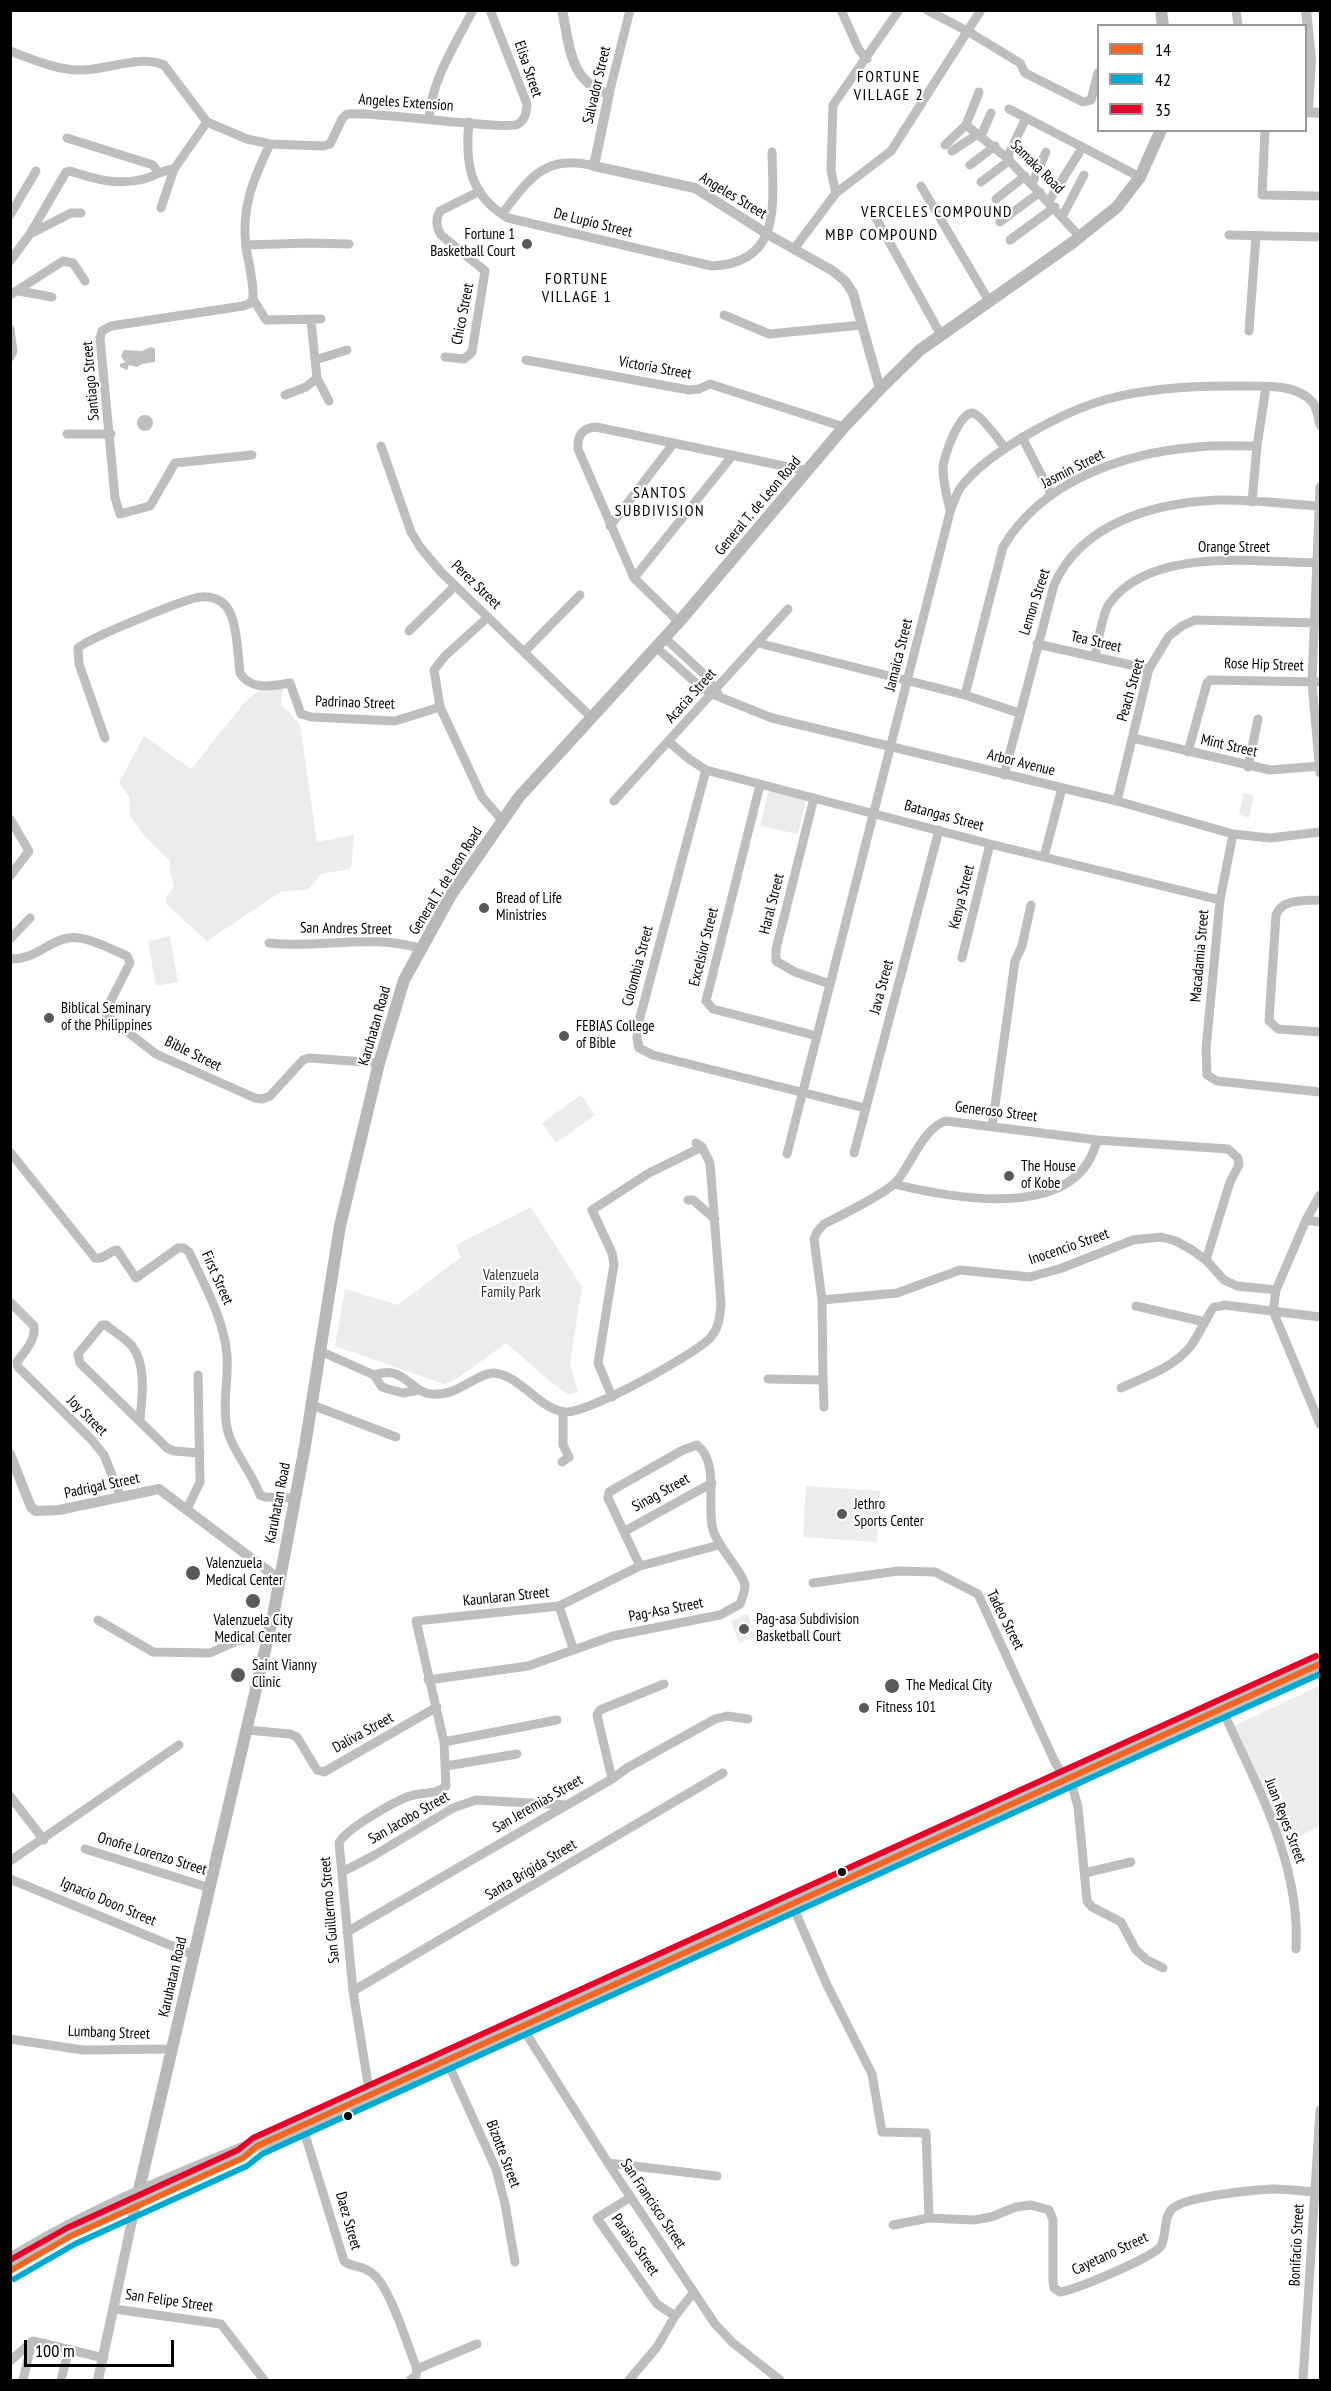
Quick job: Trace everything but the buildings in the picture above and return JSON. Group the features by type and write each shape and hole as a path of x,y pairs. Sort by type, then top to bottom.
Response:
{"highway":[{"path":"10,2260 63,2229 243,2158 257,2146 302,2125 522,2028 1320,1664"},
{"path":"10,2271 136,2201"}],"main road":[{"name":"General T. de Leon Road","path":"422,949 451,895 519,797 591,717 665,647 679,622 844,427 920,350 1080,237 1117,207 1140,177 1160,132"},
{"name":"Karuhatan Road","path":"136,2201 268,1639 312,1405 340,1226 379,1063 404,980 422,949"}],"street":[{"path":"429,118 433,93 444,66 473,10"},
{"name":"Elisa Street","path":"470,122 512,126 517,125 526,115 527,104 523,90 490,10"},
{"path":"562,10 579,74 585,83 609,94"},
{"name":"Salvador Street","path":"594,166 630,10"},
{"path":"841,10 860,50 867,59"},
{"path":"836,193 831,171 833,105 899,10"},
{"path":"927,10 1020,63 1025,73 1083,102 1091,100 1097,77"},
{"path":"794,249 836,193 891,151 981,10"},
{"path":"1306,10 1316,59 1307,112 1320,112"},
{"path":"10,51 58,67 77,70 104,69 135,62 164,65 207,122 174,169 161,208"},
{"path":"979,92 966,125 948,148 980,135 991,113"},
{"path":"1009,109 1140,177"},
{"name":"Angeles Extension","path":"207,122 247,139 270,144 326,146 330,144 342,119 347,114 470,122"},
{"path":"981,182 1008,159 1026,118"},
{"name":"De Lupio Street","path":"470,122 467,146 468,166 480,191 508,218 712,266 738,263 748,257 768,235"},
{"name":"Samaka Road","path":"966,125 995,146 1063,215 1080,237"},
{"path":"1264,132 1262,195 1320,196"},
{"path":"68,138 153,165 158,172"},
{"path":"270,144 248,197 245,226 253,299 266,320 316,320 317,378 329,401"},
{"path":"970,165 995,146"},
{"path":"768,235 772,201 772,152"},
{"path":"996,199 1029,180 1046,152"},
{"path":"1010,240 1052,204 1079,153"},
{"name":"Angeles Street","path":"502,214 527,182 546,166 580,162 695,188 768,235 833,271 845,281 853,292 880,389"},
{"path":"10,261 30,234 66,172 116,182 145,179 158,172 174,169"},
{"path":"10,215 36,171"},
{"path":"1063,215 1084,175"},
{"path":"921,186 989,301"},
{"name":"Chico Street","path":"445,357 464,359 472,352 485,271 441,235 437,229 436,217 440,211 480,191"},
{"path":"1000,222 1040,192"},
{"path":"872,211 941,334"},
{"path":"30,234 71,213 81,213"},
{"path":"1229,235 1320,237"},
{"path":"1249,331 1256,236"},
{"path":"246,245 350,244"},
{"path":"15,293 35,277 63,261 73,263 85,282"},
{"path":"15,293 52,297"},
{"name":"Santiago Street","path":"252,454 175,463 150,506 120,514 115,498 111,434 100,338 106,327 243,306 249,304 253,299"},
{"path":"724,315 769,334 862,325"},
{"path":"10,329 11,357"},
{"path":"315,360 347,350"},
{"name":"Victoria Street","path":"526,360 688,390 699,389 710,384 844,427"},
{"path":"285,395 306,387 317,378"},
{"name":"Jamaica Street","path":"787,1154 950,512 959,489 973,474 1022,437 1108,399 1185,386 1266,387 1297,391 1314,404 1320,425"},
{"path":"1252,502 1257,446 1266,387"},
{"path":"950,512 943,470 944,459 960,422 966,415 973,413 979,416 1005,448"},
{"path":"679,622 634,578 578,449 577,440 581,432 596,427 808,471"},
{"path":"67,434 111,434"},
{"path":"1022,437 1051,494"},
{"path":"610,526 673,444"},
{"name":"Perez Street","path":"381,446 411,532 430,560 591,717"},
{"name":"Jasmin Street","path":"965,695 1003,547 1015,527 1051,494 1101,468 1150,453 1198,447 1257,446"},
{"path":"634,578 732,456"},
{"path":"1320,487 1316,682 1320,773"},
{"name":"Lemon Street","path":"1004,775 1036,644 1054,585 1062,567 1077,549 1096,534 1142,512 1159,508 1219,500 1319,506"},
{"name":"Orange Street","path":"1095,657 1108,605 1135,580 1179,564 1202,561 1318,563"},
{"path":"409,631 455,586"},
{"path":"524,652 580,595"},
{"name":"Padrinao Street","path":"105,738 78,664 78,648 104,634 184,600 201,597 222,602 232,615 240,673 244,680 257,686 290,683 301,714 310,717 395,721 440,707"},
{"name":"Acacia Street","path":"614,801 716,694 788,609"},
{"path":"488,617 445,656 434,670 440,707 482,797 502,820"},
{"name":"Peach Street","path":"1117,801 1149,669 1168,636 1196,620 1317,623"},
{"path":"758,643 965,695 1019,713"},
{"name":"Tea Street","path":"1036,644 1149,669"},
{"name":"Arbor Avenue","path":"665,647 706,676 716,694 772,718 892,745 1004,775 1117,801 1233,834 1270,838 1320,832"},
{"name":"Rose Hip Street","path":"1188,752 1207,683 1210,680 1316,682"},
{"path":"1248,767 1258,719"},
{"name":"Mint Street","path":"1133,738 1248,767 1270,770 1320,766"},
{"name":"Batangas Street","path":"669,742 706,770 990,844 1220,900"},
{"name":"Colombia Street","path":"706,770 646,993 637,1038 639,1048 653,1055 865,1108"},
{"name":"Excelsior Street","path":"760,785 706,1001 713,1009 817,1036"},
{"path":"1044,857 1062,788"},
{"name":"Haral Street","path":"814,798 776,949 776,961 795,972 830,984"},
{"path":"10,819 29,851 10,876"},
{"name":"Java Street","path":"854,1153 939,830"},
{"name":"Macadamia Street","path":"1233,834 1220,900 1206,1070 1211,1079 1320,1092"},
{"name":"Kenya Street","path":"962,958 990,844"},
{"path":"1320,900 1285,903 1278,909 1269,1021 1278,1029 1320,1032"},
{"path":"992,1127 1015,961 1022,946 1031,905"},
{"path":"10,939 30,918"},
{"name":"Bible Street","path":"10,959 24,960 70,938 101,945 127,956 130,963 107,1008 107,1016 156,1054 255,1098 262,1099 270,1096 303,1060 309,1058 379,1063"},
{"name":"San Andres Street","path":"269,943 366,942 422,949"},
{"name":"Generoso Street","path":"824,1407 822,1300 815,1246 817,1232 824,1224 894,1184 937,1123 945,1121 1097,1140 1228,1149 1238,1158 1239,1165 1230,1182 1206,1260"},
{"path":"894,1184 960,1197 1007,1198 1045,1194 1070,1183 1084,1170 1095,1151 1097,1140"},
{"path":"374,1374 383,1371 407,1378 419,1390 428,1394 451,1392 491,1373 504,1375 545,1404 563,1412 580,1411 612,1397 696,1350 711,1337 719,1324 722,1304 710,1163 699,1145 649,1173 592,1210 612,1253 614,1264 598,1363 612,1397"},
{"name":"First Street","path":"10,1152 95,1258 117,1250 136,1278 178,1248 184,1248 189,1252 205,1285 225,1340 226,1412 230,1437 261,1495 295,1498"},
{"path":"1320,1195 1306,1220 1276,1290 1273,1311 1318,1412 1320,1424"},
{"path":"688,1200 693,1200 715,1219"},
{"path":"1306,1220 1320,1222"},
{"name":"Inocencio Street","path":"822,1300 897,1293 960,1269 1030,1277 1062,1268 1133,1240 1161,1237 1176,1241 1206,1260 1224,1280 1238,1286 1276,1290"},
{"name":"Joy Street","path":"10,1302 34,1326 35,1331 31,1343 17,1362 18,1367 92,1439 104,1455 120,1496"},
{"path":"1121,1388 1175,1361 1202,1331 1209,1312 1215,1307 1224,1305 1320,1317"},
{"path":"1136,1306 1205,1322"},
{"path":"140,1420 141,1366 135,1351 131,1344 106,1325 102,1325 82,1349 78,1358 80,1363 167,1448 174,1451 200,1453"},
{"path":"320,1351 374,1374 382,1387 403,1393 419,1390"},
{"path":"187,1509 200,1482 198,1375"},
{"path":"768,1379 824,1380"},
{"path":"312,1405 396,1437"},
{"path":"562,1462 569,1457 563,1445 563,1412"},
{"name":"Pag-Asa Street","path":"428,1680 528,1666 573,1648 613,1636 720,1615 732,1611 740,1604 745,1587 743,1580 719,1545 712,1528 712,1483 702,1449 697,1445 683,1450 609,1492 608,1498 625,1531"},
{"name":"Padrigal Street","path":"10,1454 31,1507 36,1511 59,1510 159,1489 279,1579"},
{"name":"Sinag Street","path":"625,1531 712,1483"},
{"path":"625,1531 640,1566"},
{"name":"Kaunlaran Street","path":"428,1680 416,1621 560,1606 640,1566 719,1545"},
{"name":"Tadeo Street","path":"813,1582 898,1571 935,1572 978,1594 1054,1760 1067,1779 1077,1807 1087,1901 1090,1905 1121,1922 1136,1950 1147,1960 1163,1968"},
{"path":"560,1606 573,1648"},
{"path":"98,1620 153,1652 210,1653 237,1641 268,1639"},
{"name":"San Guillermo Street","path":"370,2096 353,1991 339,1850 341,1837 404,1798 443,1789 446,1786 444,1742 437,1707 428,1680"},
{"path":"612,1779 597,1715 600,1710 663,1684"},
{"name":"Daliva Street","path":"247,1730 290,1734 300,1741 317,1770 324,1772 437,1707"},
{"name":"Juan Reyes Street","path":"1222,1709 1264,1802 1288,1864 1294,1906 1296,1949"},
{"name":"San Jeremias Street","path":"347,1932 715,1719 727,1716 748,1719"},
{"path":"444,1742 557,1720"},
{"path":"10,1861 44,1840 179,1745"},
{"path":"446,1766 518,1754"},
{"name":"Santa Brigida Street","path":"353,1991 723,1773"},
{"path":"10,1796 44,1840"},
{"name":"San Jacobo Street","path":"342,1872 453,1808 476,1800 567,1805"},
{"name":"Onofre Lorenzo Street","path":"85,1849 210,1888"},
{"path":"1085,1873 1131,1862"},
{"name":"Ignacio Doon Street","path":"10,1879 194,1955"},
{"path":"792,1904 827,1985 872,2074 882,2132 926,2133 929,2218"},
{"name":"San Francisco Street","path":"522,2028 715,2324 733,2343 780,2380"},
{"name":"Lumbang Street","path":"10,2039 83,2050 171,2049"},
{"name":"Bizotte Street","path":"447,2061 496,2169 505,2204 515,2262"},
{"name":"Bonifacio Street","path":"1303,2380 1316,2246 1315,2192 1320,2110"},
{"name":"Daez Street","path":"302,2125 344,2261 350,2265 365,2268 381,2281 417,2369"},
{"path":"608,2163 717,2176"},
{"name":"Cayetano Street","path":"893,2225 929,2218 974,2220 1030,2205 1049,2210 1053,2220 1054,2288 1060,2292 1134,2263 1157,2250 1162,2243 1170,2211 1175,2206 1203,2198 1274,2189 1315,2192"},
{"name":"Paraiso Street","path":"631,2197 597,2218 657,2304 675,2316"},
{"path":"98,2380 136,2201"},
{"path":"628,2380 657,2347 675,2316 693,2293"},
{"name":"San Felipe Street","path":"114,2309 221,2324 264,2380"},
{"path":"33,2341 104,2358"},
{"path":"10,2361 33,2341"},
{"path":"23,2380 33,2341"},
{"path":"410,2380 416,2376 417,2369 477,2344"},
{"path":"61,2380 69,2349"}],"green space":[{"path":"283,687 281,704 300,725 317,842 354,835 351,869 321,874 308,890 282,891 207,941 166,904 167,895 174,887 170,861 144,835 130,816 129,796 119,783 144,736 191,769 243,704 257,692"},
{"path":"769,790 806,800 798,834 760,826"},
{"path":"1243,793 1254,795 1249,818 1239,814"},
{"path":"170,936 178,982 156,986 148,941"},
{"path":"581,1095 595,1115 556,1143 542,1123"},
{"name":"Valenzuela Family Park","path":"531,1207 582,1287 570,1364 578,1392 569,1395 506,1343 458,1378 444,1384 335,1346 345,1289 398,1305 461,1257 456,1245"},
{"name":"Jethro Sports Center","path":"806,1486 880,1491 877,1542 803,1537"},
{"name":"Pag-asa Subdivision Basketball Court","path":"748,1614 755,1637 739,1643 731,1621"},
{"path":"1320,1685 1320,1826 1286,1843 1234,1726"}],"shaded area":[{"path":"151,347 155,349 155,362 137,367 129,365 127,370 120,367 120,364 125,362 121,356 124,350 142,351"},
{"path":"145,415 153,423 145,431 137,423"}],"transit line":[{"name":"35","path":"10,2260 67,2228 238,2150 253,2138 1316,1656"},
{"name":"14","path":"10,2271 71,2236 243,2158 257,2146 1320,1664"},
{"name":"42","path":"14,2279 75,2244 247,2166 262,2154 1320,1674"}],"place":[{"name":"Fortune 1 Basketball Court","path":"527,244"},
{"name":"Bread of Life Ministries","path":"484,908"},
{"name":"Biblical Seminary of the Philippines","path":"49,1018"},
{"name":"FEBIAS College of Bible","path":"564,1036"},
{"name":"The House of Kobe","path":"1009,1176"},
{"name":"Jethro Sports Center","path":"842,1514"},
{"name":"Valenzuela Medical Center","path":"193,1573"},
{"name":"Valenzuela City Medical Center","path":"253,1601"},
{"name":"Pag-asa Subdivision Basketball Court","path":"744,1629"},
{"name":"Saint Vianny Clinic","path":"238,1675"},
{"name":"The Medical City","path":"892,1686"},
{"name":"Fitness 101","path":"864,1708"}],"district":[{"name":"FORTUNE VILLAGE 2","path":"889,86"},
{"name":"VERCELES COMPOUND","path":"937,212"},
{"name":"MBP COMPOUND","path":"882,235"},
{"name":"FORTUNE VILLAGE 1","path":"577,288"},
{"name":"SANTOS SUBDIVISION","path":"660,502"}]}
